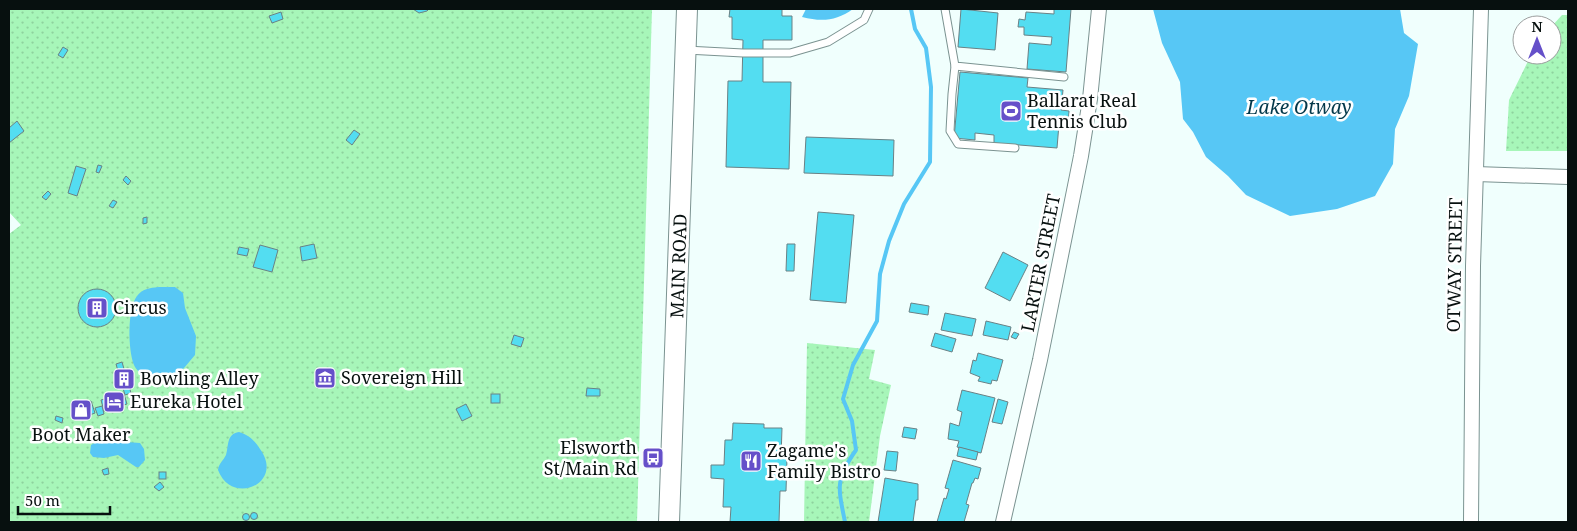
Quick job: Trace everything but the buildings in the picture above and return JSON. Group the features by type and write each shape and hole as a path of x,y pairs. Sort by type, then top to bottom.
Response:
{"main road":[{"name":"MAIN ROAD","path":"670,522 687,9"}],"street":[{"name":"LARTER STREET","path":"1004,522 1040,360 1081,156 1090,99 1098,9"},
{"name":"OTWAY STREET","path":"1471,522 1473,266 1481,9"},
{"path":"1476,174 1568,176"}],"lane":[{"path":"686,50 790,53 828,42 864,20 869,9"},
{"path":"945,9 955,66 950,131 958,144 1015,148"},
{"path":"955,66 1064,76"}],"green space":[{"name":"Sovereign Hill","path":"9,9 652,9 637,522 9,522 9,234 21,225 9,212"},
{"path":"1562,15 1568,15 1568,151 1506,151 1509,100 1526,65 1562,65"},
{"path":"807,343 875,350 869,379 891,385 880,436 869,522 804,522"}],"water":[{"path":"806,9 853,9 835,18 816,20 802,17"},
{"name":"Lake Otway","path":"1153,9 1400,9 1404,33 1418,44 1409,96 1395,129 1393,164 1375,196 1337,209 1290,216 1246,195 1206,157 1193,132 1183,119 1180,82 1162,43"},
{"path":"158,287 175,287 183,293 185,308 196,336 195,355 177,373 169,376 145,377 136,368 132,358 130,340 131,310 137,296 141,292"},
{"path":"239,432 254,441 266,461 266,472 261,480 254,486 244,489 234,487 225,481 218,470 226,455 230,438"},
{"path":"100,440 140,443 144,449 145,460 139,467 136,467 118,455 104,458 93,457 90,453 91,445"}],"waterway":[{"path":"845,522 840,492 841,477 856,450 852,421 843,399 853,365 877,321 880,274 889,241 904,204 930,162 931,87 926,48 915,29 911,9"}],"place":[{"name":"Ballarat Real Tennis Club","path":"1011,111"},
{"name":"Circus","path":"97,308"},
{"name":"Sovereign Hill","path":"325,378"},
{"name":"Bowling Alley","path":"124,379"},
{"name":"Eureka Hotel","path":"114,402"},
{"name":"Boot Maker","path":"81,410"},
{"name":"Elsworth St/Main Rd","path":"653,458"},
{"name":"Zagame's Family Bistro","path":"751,461"}]}
